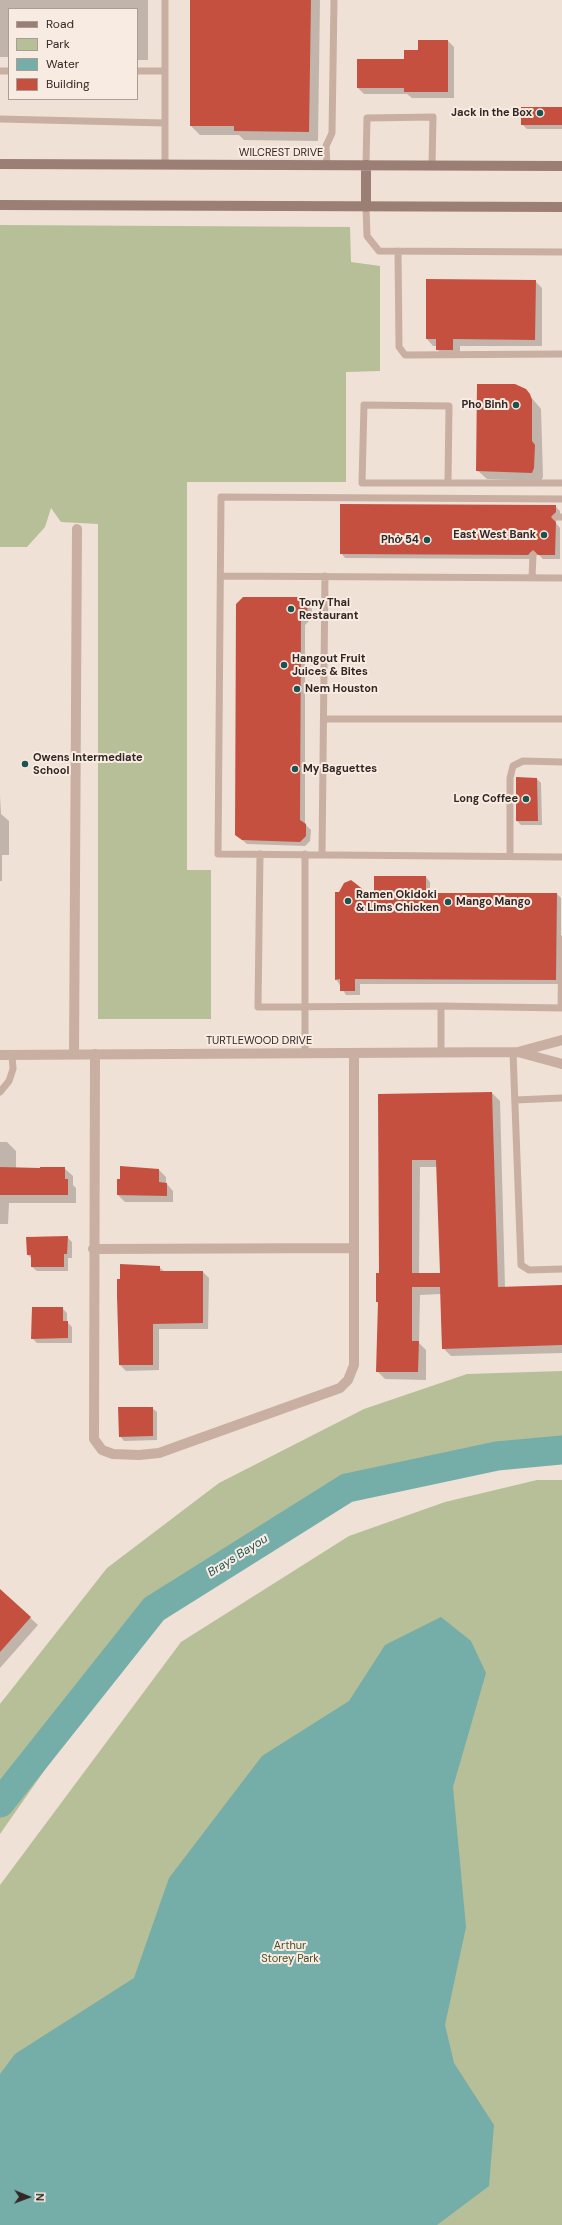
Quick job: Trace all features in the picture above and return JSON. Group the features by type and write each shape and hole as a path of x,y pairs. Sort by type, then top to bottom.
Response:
{"main road":[{"name":"WILCREST DRIVE","path":"0,164 562,166"},
{"path":"366,165 366,207"},
{"path":"0,204 366,207 562,206"}],"street":[{"path":"74,1054 77,529"},
{"name":"TURTLEWOOD DRIVE","path":"0,1055 516,1052 562,1040"},
{"name":"TURTLEWOOD DRIVE","path":"516,1052 562,1064"},
{"path":"95,1054 93,1249 94,1439 102,1450 113,1454 127,1455 159,1453 340,1388 348,1380 354,1365 354,1053"},
{"path":"93,1249 354,1248"}],"lane":[{"path":"164,164 165,0"},
{"path":"327,165 326,146 332,133 334,0"},
{"path":"138,71 165,70"},
{"path":"366,165 367,118 433,117 432,165"},
{"path":"0,119 165,123"},
{"path":"366,207 366,236 379,251 562,252"},
{"path":"398,251 399,347 405,355 562,354"},
{"path":"448,482 449,406 364,405 362,483 562,483"},
{"path":"562,499 221,497 218,854 562,857"},
{"path":"532,578 533,554"},
{"path":"221,576 562,578"},
{"path":"322,855 325,576"},
{"path":"324,719 562,719"},
{"path":"510,856 510,778 513,766 523,761 562,762"},
{"path":"260,854 258,1006 441,1006 561,1008 562,939"},
{"path":"305,854 305,1053"},
{"path":"441,1006 441,1052"},
{"path":"516,1052 515,1100 521,1265 529,1270 562,1269"},
{"path":"0,1092 9,1081 13,1069 12,1055"},
{"path":"515,1100 562,1098"}],"green space":[{"path":"0,225 350,227 351,262 380,266 380,371 346,372 346,482 187,482 187,870 211,870 211,1019 98,1019 98,524 61,522 51,508 45,527 27,547 0,547"},
{"path":"562,1371 562,1445 454,1463 351,1499 171,1606 114,1671 0,1834 0,1704 107,1568 219,1483 364,1409 467,1374"},
{"name":"Arthur Storey Park","path":"537,1480 562,1480 562,2225 0,2225 0,1885 181,1642 349,1536 445,1502"}],"water":[{"path":"441,1617 471,1641 486,1673 453,1787 466,1927 445,2025 454,2063 494,2125 489,2186 437,2225 0,2225 0,2074 15,2054 134,1978 169,1878 262,1756 349,1701 385,1645"}],"building":[{"path":"190,0 311,0 309,132 234,131 234,126 190,126"},
{"path":"418,40 448,40 448,92 404,92 404,88 357,88 357,59 404,59 404,50 418,50"},
{"path":"521,107 562,107 562,125 521,125"},
{"path":"426,279 536,280 535,340 453,339 453,350 436,350 436,339 426,339"},
{"path":"477,384 515,384 526,389 530,394 532,400 532,441 535,445 534,468 532,473 476,471"},
{"path":"340,504 556,505 556,512 551,517 556,522 555,555 538,555 533,550 528,555 340,554"},
{"path":"243,597 301,597 308,603 307,614 301,621 300,820 306,824 306,836 300,842 242,840 235,835 236,604"},
{"path":"516,777 537,778 538,821 516,821"},
{"path":"374,876 426,876 426,893 557,893 556,980 355,979 355,991 340,991 340,979 335,980 335,892 339,892 344,883 351,880 374,898"},
{"path":"492,1092 498,1287 562,1285 562,1345 442,1349 440,1287 412,1287 412,1341 419,1341 418,1372 376,1372 378,1302 376,1302 376,1273 379,1273 378,1094","holes":["412,1160 436,1160 440,1273 412,1273"]},
{"path":"120,1166 159,1169 159,1182 167,1183 167,1196 117,1195 117,1179 120,1179"},
{"path":"0,1167 65,1167 65,1179 68,1179 68,1195 0,1195"},
{"path":"68,1236 67,1254 64,1254 64,1267 31,1267 31,1255 27,1255 26,1237"},
{"path":"120,1264 160,1266 160,1271 203,1271 203,1323 153,1324 153,1365 119,1365 117,1279 120,1279"},
{"path":"32,1307 63,1307 63,1321 68,1321 68,1338 31,1339"},
{"path":"118,1407 153,1407 153,1436 119,1437"},
{"path":"0,1589 31,1617 0,1652"}],"waterway":[{"name":"Brays Bayou","path":"0,1803 154,1609 347,1488 497,1456 562,1450"}],"place":[{"name":"Jack in the Box","path":"540,113"},
{"name":"Pho Binh","path":"516,405"},
{"name":"East West Bank","path":"544,535"},
{"name":"Phở 54","path":"427,540"},
{"name":"Tony Thai Restaurant","path":"291,609"},
{"name":"Hangout Fruit Juices & Bites","path":"284,665"},
{"name":"Nem Houston","path":"297,689"},
{"name":"Owens Intermediate School","path":"25,764"},
{"name":"My Baguettes","path":"295,769"},
{"name":"Long Coffee","path":"526,799"},
{"name":"Ramen Okidoki & Lims Chicken","path":"348,901"},
{"name":"Mango Mango","path":"448,902"}]}
